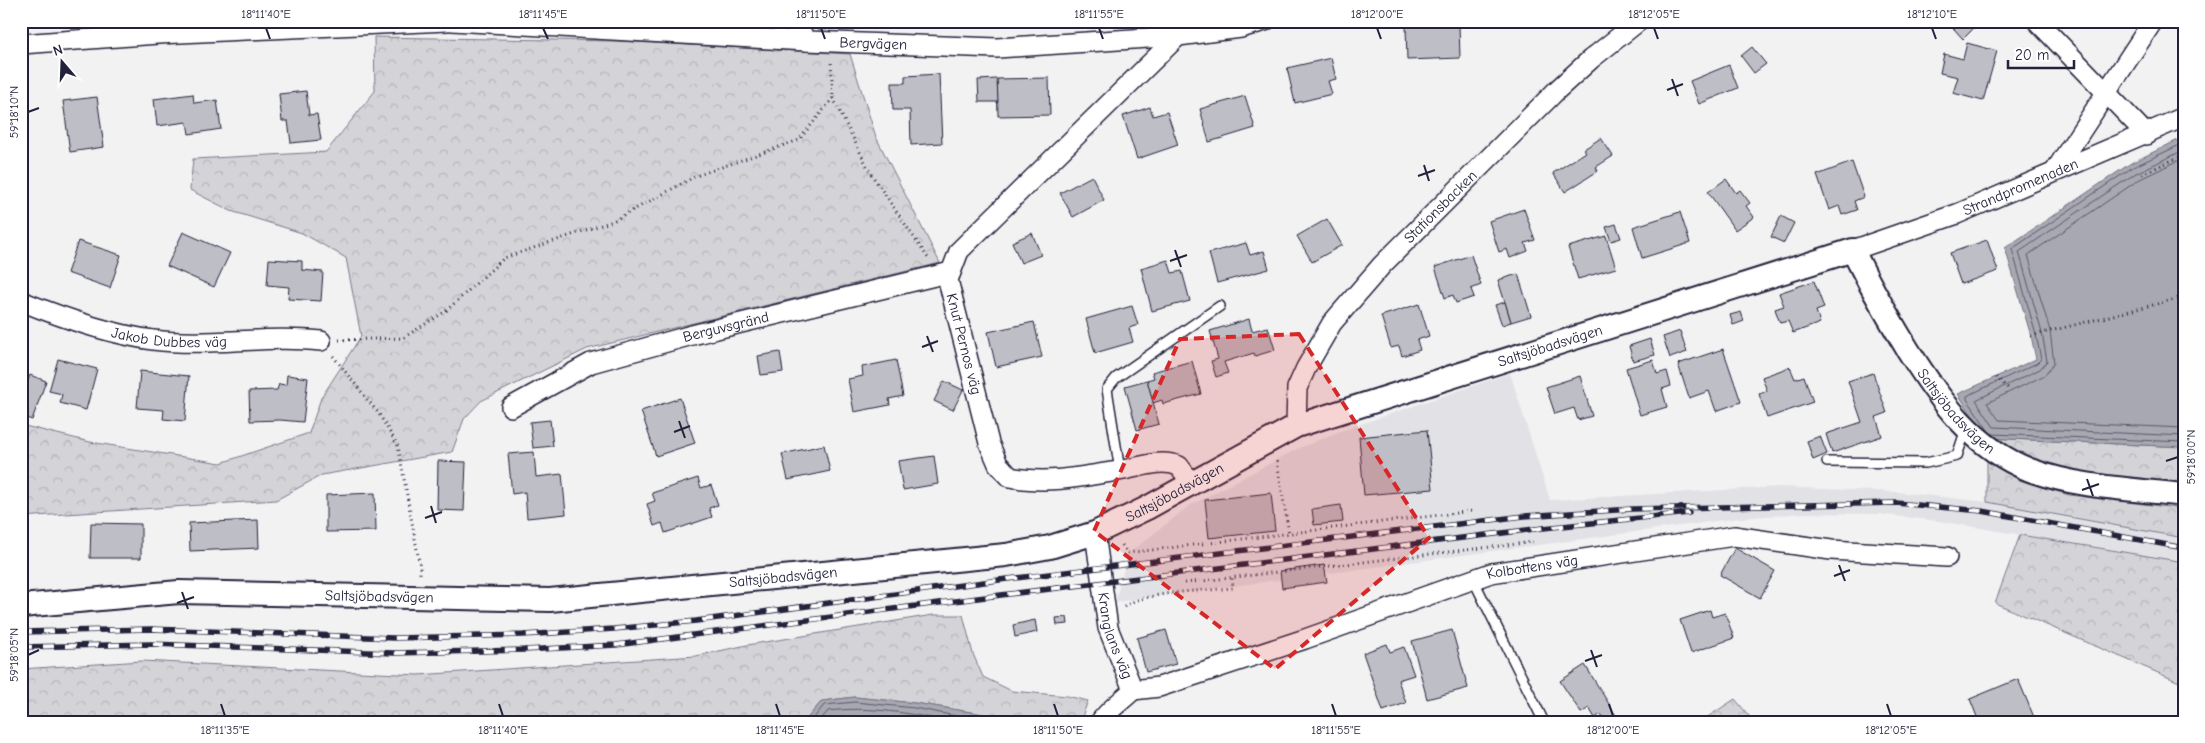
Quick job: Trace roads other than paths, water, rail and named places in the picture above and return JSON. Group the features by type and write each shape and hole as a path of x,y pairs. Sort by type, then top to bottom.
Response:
{"street":[{"path":"21,44 158,34 447,21"},
{"name":"Bergvägen","path":"452,21 807,41 996,48 1178,36 1241,28 1265,21"},
{"path":"794,21 807,41"},
{"name":"Stationsbacken","path":"1296,426 1297,388 1306,368 1332,323 1382,265 1556,90 1639,21"},
{"path":"2037,21 2105,94 2147,135"},
{"path":"2055,170 2153,21"},
{"name":"Knut Pernos väg","path":"1178,36 959,251 945,273 989,443 998,464 1010,477 1045,481 1120,471 1158,462 1179,466 1191,482"},
{"name":"Strandpromenaden","path":"1853,250 1956,214 2055,170 2147,135 2184,117"},
{"name":"Saltsjöbadsvägen","path":"21,606 179,592 560,599 1006,555 1050,547 1096,534 1296,426 1853,250 1883,309 1938,397 1966,428 2002,456 2030,470 2072,482 2184,495"},
{"name":"Berguvsgränd","path":"511,407 592,363 692,335 945,273"},
{"name":"Jakob Dubbes väg","path":"21,301 72,321 153,340 238,342 295,338 321,341"},
{"name":"Kranglans väg","path":"1096,534 1108,628 1133,690 1105,714 1100,722"},
{"name":"Kolbottens väg","path":"1133,690 1159,686 1268,651 1491,573 1734,536 1831,550 1947,557"}],"lane":[{"path":"1120,471 1107,389 1116,378 1220,306"},
{"path":"1827,462 1926,463 1957,456 1966,428"},
{"path":"1473,579 1542,718"}],"water":[{"path":"2184,137 2184,447 1987,438 1958,394 2036,359 2005,248 2131,163"},
{"path":"855,697 915,703 983,714 1001,722 804,722 822,701"}],"railway":[{"path":"21,632 151,629 394,638 523,635 614,629 696,621 999,580 1524,516 1632,509 1896,503 1982,511 2184,548"},
{"path":"21,647 151,644 394,653 524,650 616,645 1543,528 1689,513"}]}
